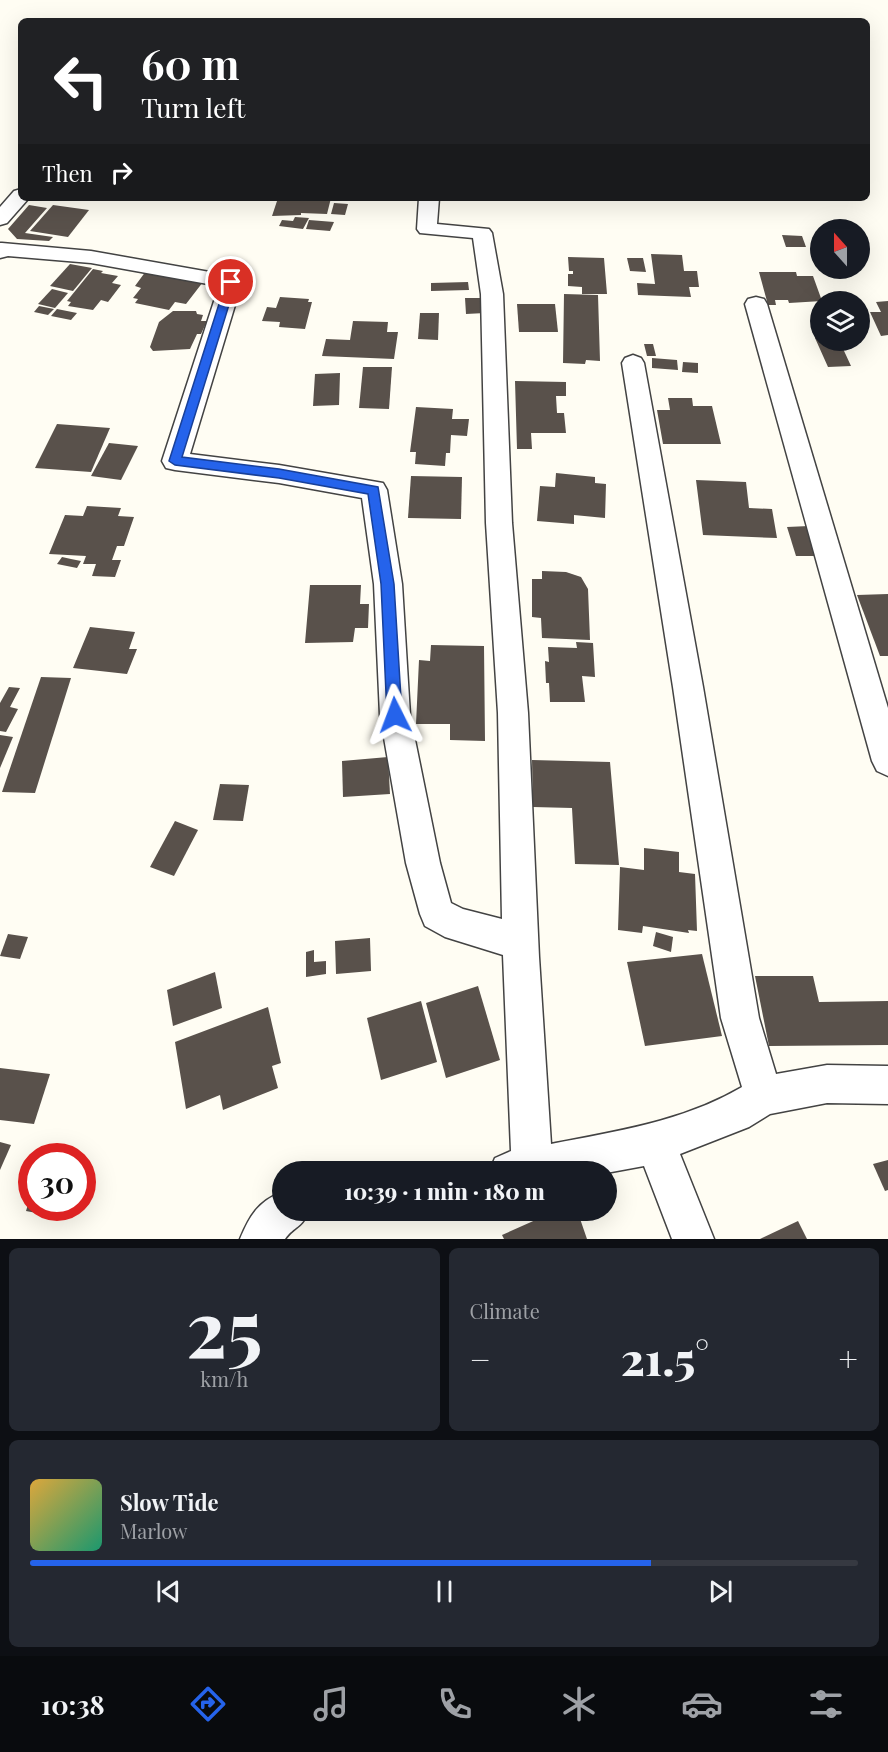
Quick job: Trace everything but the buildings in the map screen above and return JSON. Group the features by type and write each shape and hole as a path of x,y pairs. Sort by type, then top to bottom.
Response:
{"street":[{"path":"0,219 18,198"},
{"path":"429,201 428,229 482,233 492,294 499,523 513,713 521,942 521,1161"},
{"path":"1,248 91,257 231,282 175,461 279,474 374,490 388,584 395,715 423,863 436,914 458,925 521,942"},
{"path":"756,304 888,761"},
{"path":"633,363 688,687 740,1018 764,1096"},
{"path":"567,1161 655,1144 735,1113 764,1096 827,1084 888,1085"},
{"path":"655,1144 693,1239"},
{"path":"261,1239 273,1221"}],"route":[{"path":"231,282 175,461 279,474 374,490 388,584 395,715"}]}
